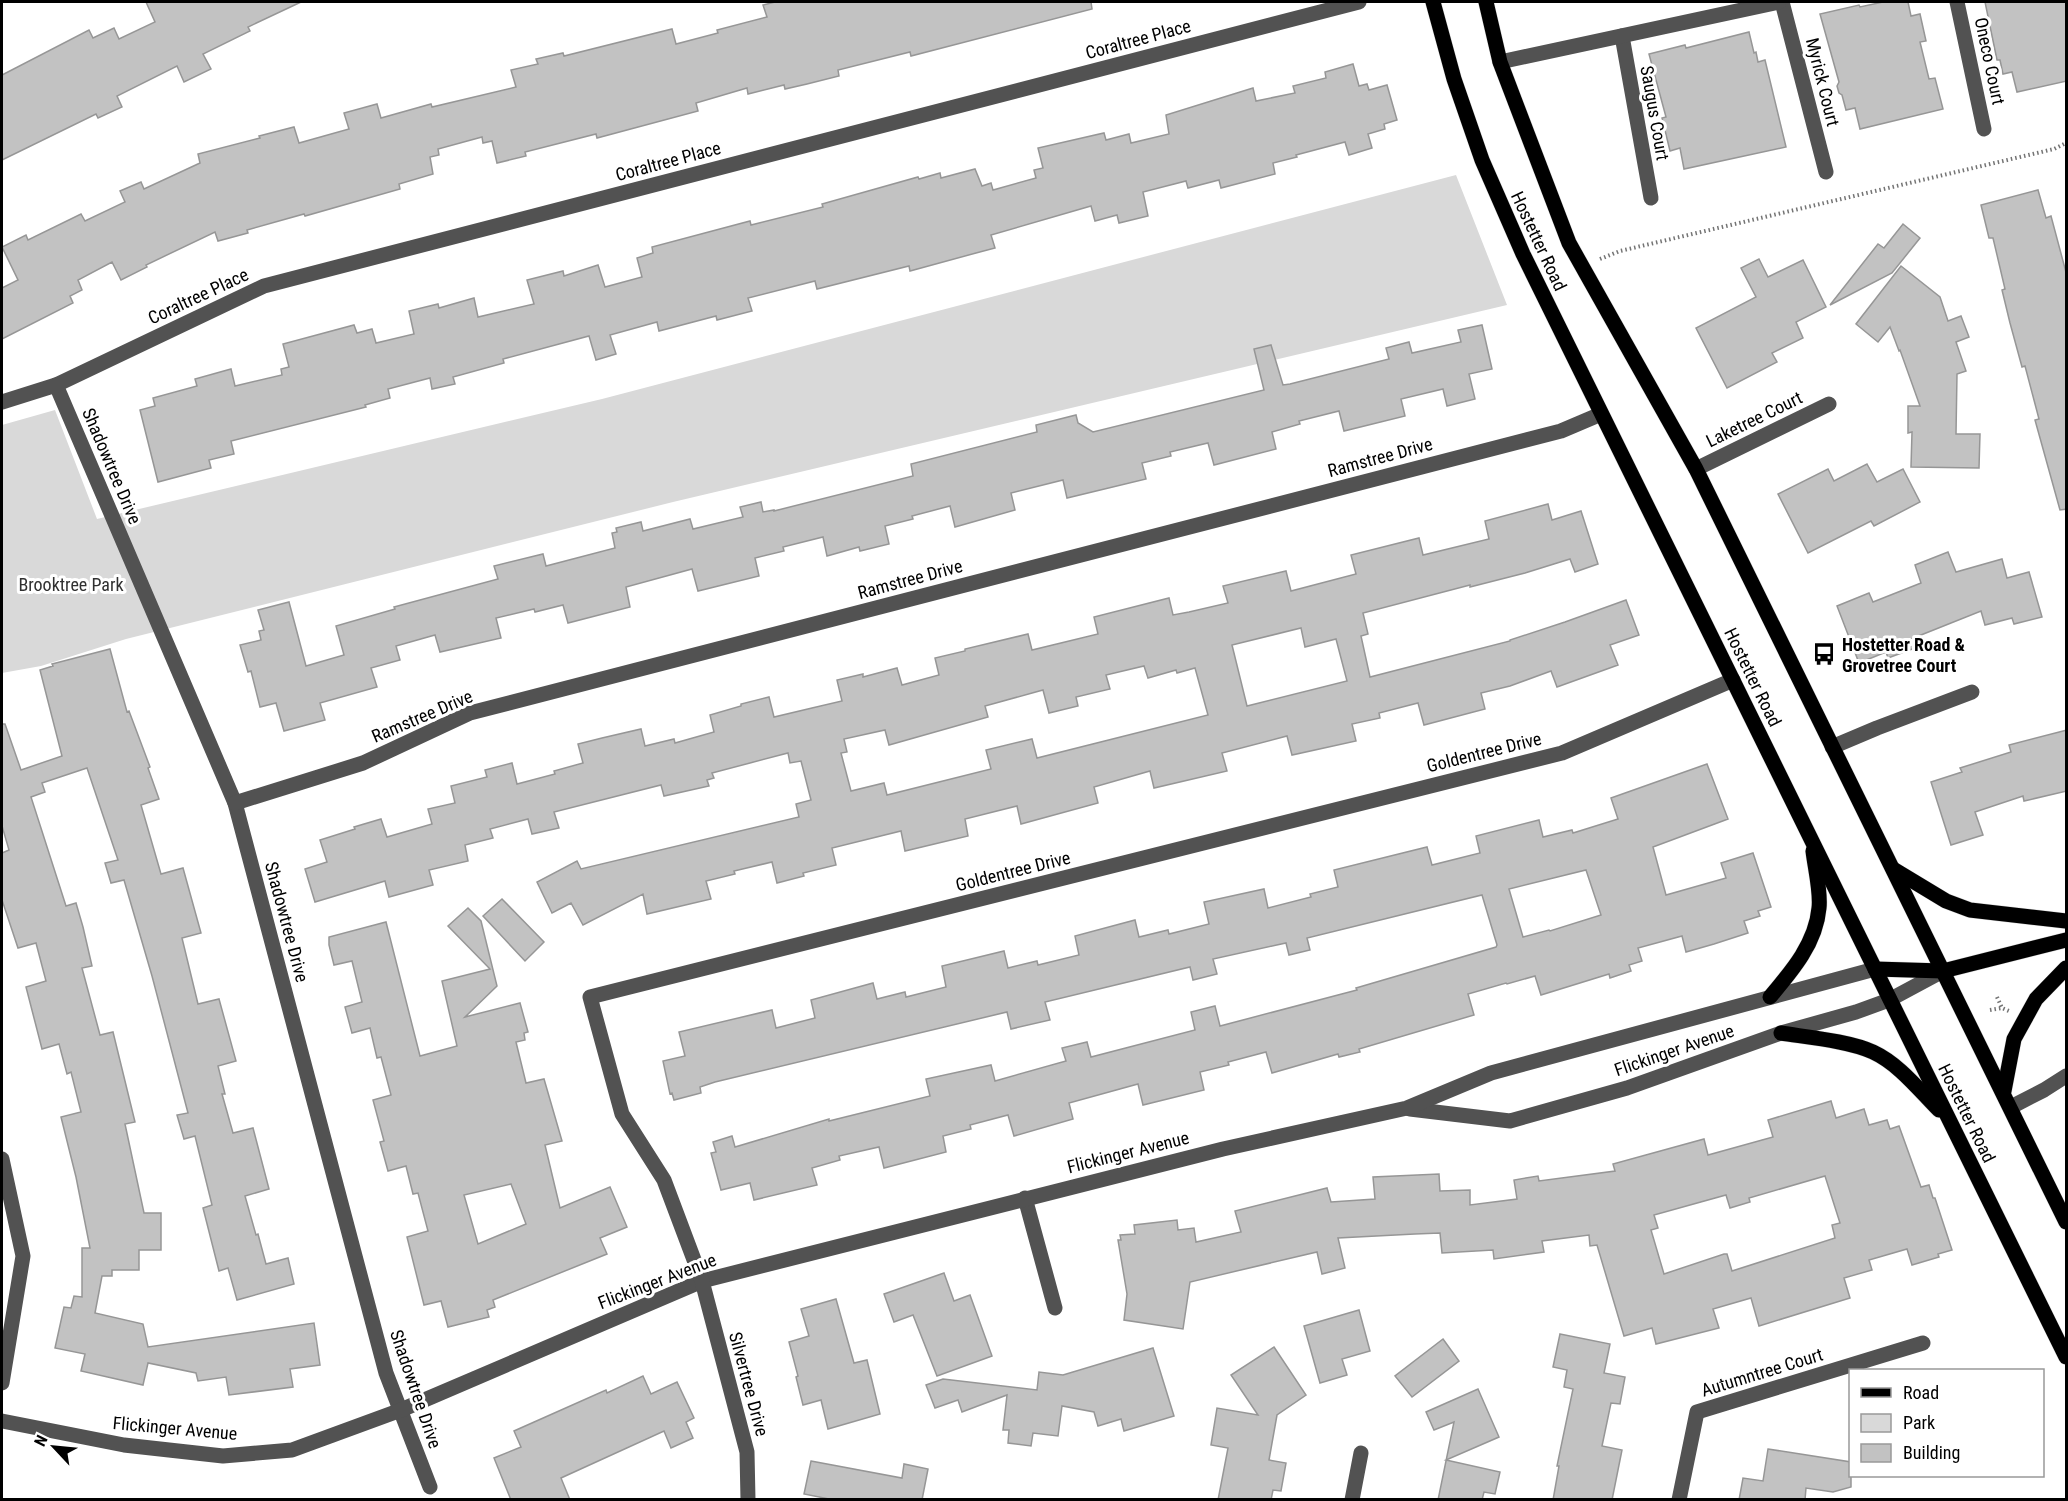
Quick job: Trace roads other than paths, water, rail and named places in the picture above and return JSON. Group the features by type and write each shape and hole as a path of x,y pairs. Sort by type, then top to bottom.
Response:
{"main road":[{"name":"Hostetter Road","path":"1433,2 1454,79 1482,160 1522,254 2067,1357"},
{"name":"Hostetter Road","path":"1486,2 1500,62 1569,243 1696,469 2065,1216"},
{"path":"1770,996 1790,973 1810,942 1820,907 1811,840"},
{"path":"1893,869 1946,901 1970,910 2067,921"},
{"name":"Flickinger Avenue","path":"1875,969 1943,971 2067,940"},
{"path":"2004,1091 2014,1039 2036,999 2067,968"},
{"path":"1781,1033 1838,1042 1872,1051 1898,1069 1949,1120"}],"street":[{"name":"Coraltree Place","path":"2,402 56,385 264,286 1359,2"},
{"path":"1500,62 1781,2"},
{"name":"Myrick Court","path":"1781,2 1826,172"},
{"name":"Oneco Court","path":"1957,2 1984,129"},
{"name":"Saugus Court","path":"1622,36 1651,198"},
{"name":"Shadowtree Drive","path":"56,385 235,803 386,1373 430,1486"},
{"name":"Laketree Court","path":"1696,469 1828,404"},
{"name":"Ramstree Drive","path":"235,803 363,763 470,713 1561,431 1601,414"},
{"name":"Goldentree Drive","path":"702,1281 663,1180 622,1114 590,998 1562,753 1733,680"},
{"path":"1832,747 1972,692"},
{"name":"Flickinger Avenue","path":"2,1421 124,1445 223,1456 292,1450 401,1410 702,1281 1223,1149 1407,1108 1491,1073 1875,969"},
{"name":"Flickinger Avenue","path":"1407,1108 1510,1121 1627,1088 1781,1033 1856,1012 1889,1000 1943,971"},
{"path":"2011,1107 2067,1076"},
{"path":"2,1159 23,1256 2,1383"},
{"path":"1025,1198 1055,1308"},
{"name":"Silvertree Drive","path":"702,1281 747,1452 748,1500"},
{"name":"Autumntree Court","path":"1678,1500 1697,1412 1923,1343"},
{"path":"1352,1500 1361,1453"}],"place":[{"name":"Hostetter Road & Grovetree Court","path":"1824,654"}],"park label":[{"name":"Brooktree Park","path":"71,584"}]}
